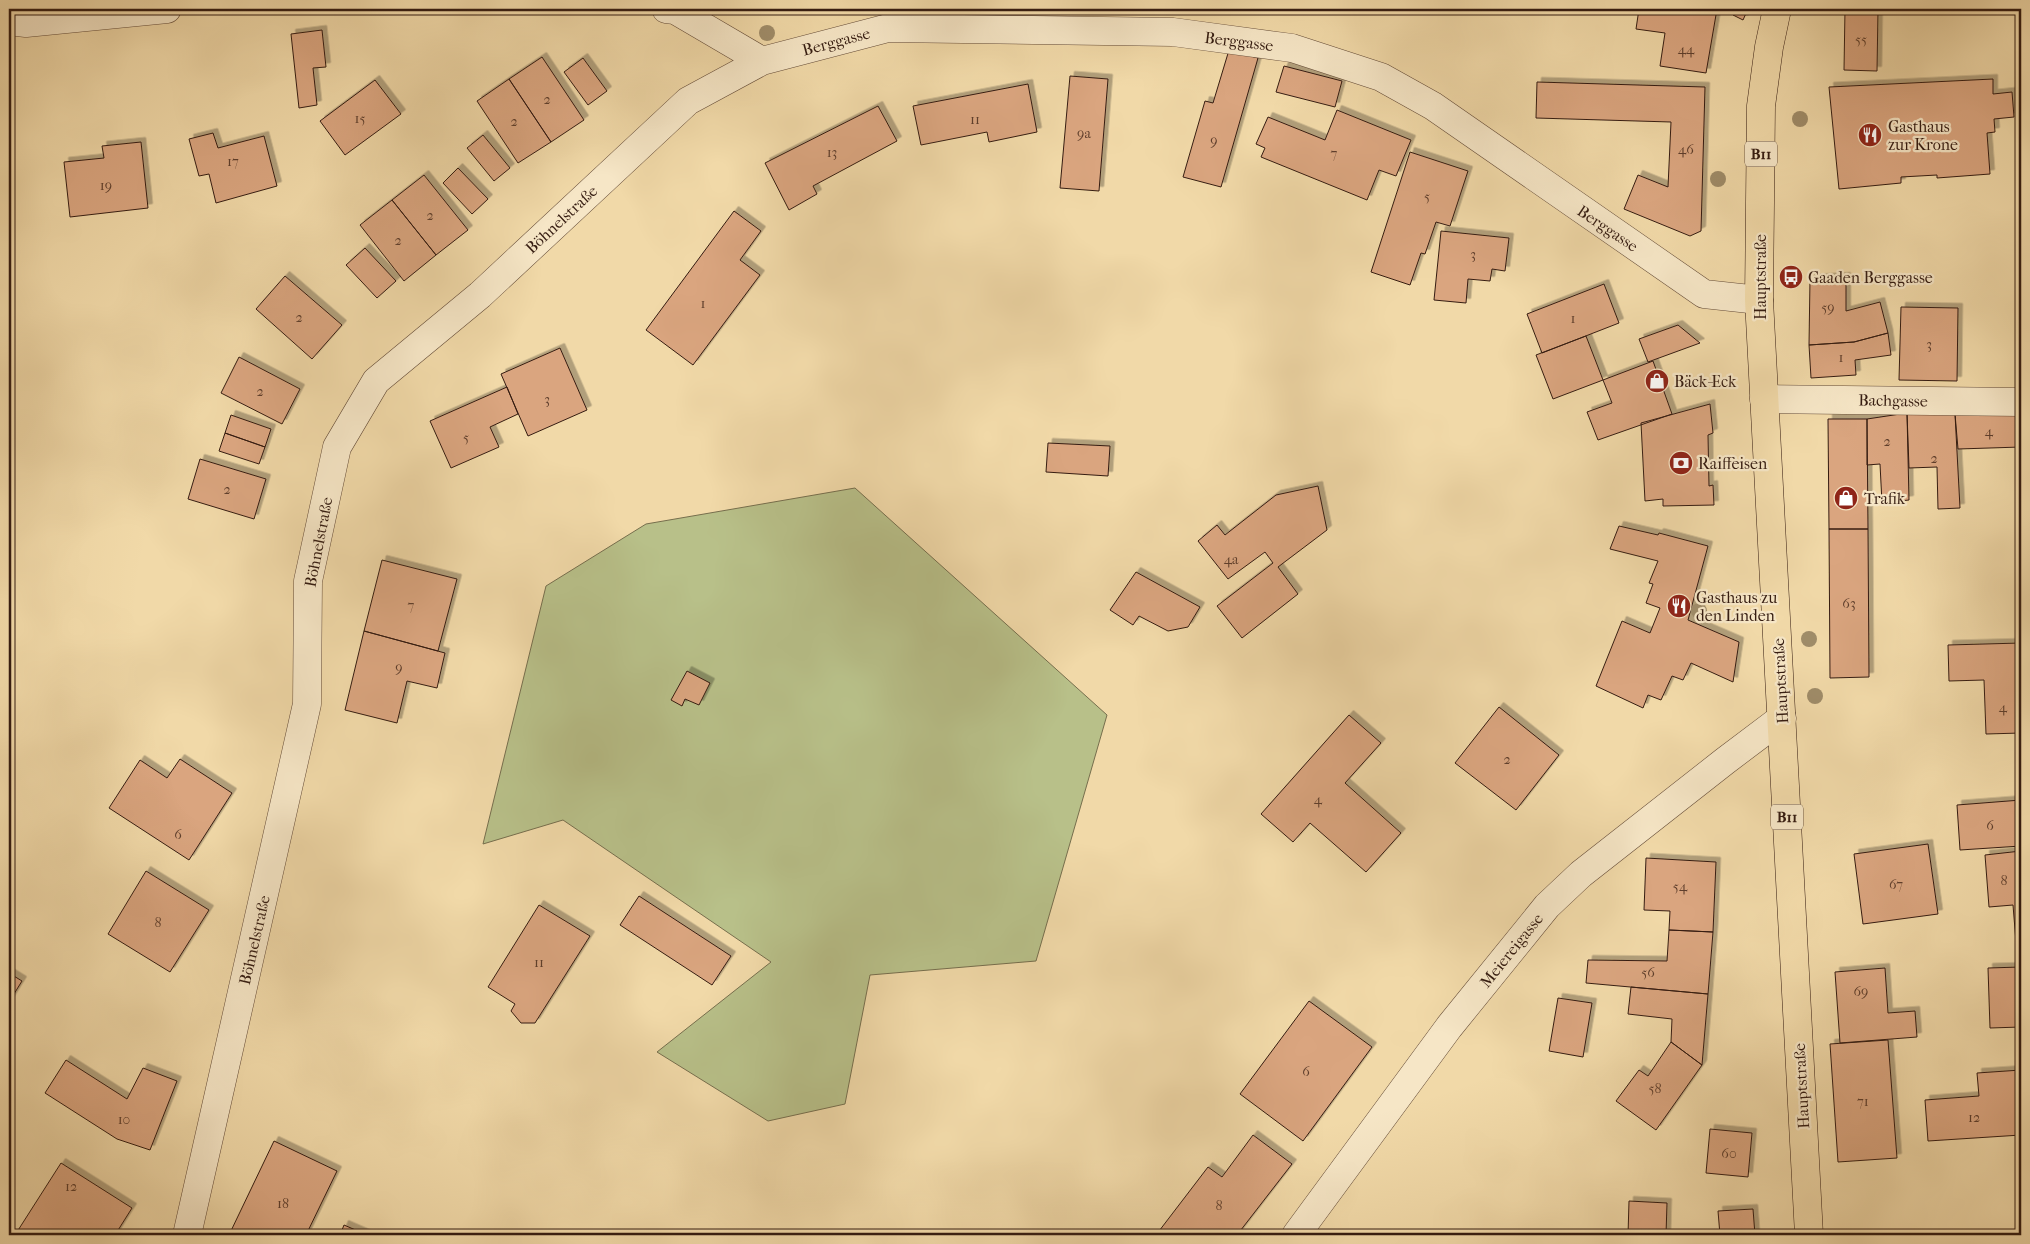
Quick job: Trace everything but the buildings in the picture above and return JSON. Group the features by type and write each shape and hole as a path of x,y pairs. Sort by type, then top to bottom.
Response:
{"main road":[{"name":"Hauptstraße","path":"1777,9 1769,48 1761,106 1759,300 1809,1235"}],"street":[{"path":"9,21 26,23 167,9"},
{"path":"666,9 676,10 762,61"},
{"name":"Berggasse","path":"762,61 888,28 1174,20 1292,48 1381,77 1433,106 1704,294 1759,300"},
{"name":"Böhnelstraße","path":"187,1235 306,704 308,581 337,447 376,381 480,295 688,102 762,61"},
{"name":"Bachgasse","path":"1764,399 2021,402"},
{"name":"Meiereigasse","path":"1296,1235 1449,1026 1547,906 1581,874 1717,766 1782,718"}],"green space":[{"path":"855,488 1107,715 1036,961 870,975 845,1104 768,1121 657,1052 771,962 563,820 483,844 546,586 646,524"}],"place":[{"name":"Gasthaus zur Krone","path":"1870,135"},
{"name":"Gaaden Berggasse","path":"1791,277"},
{"name":"Bäck-Eck","path":"1657,381"},
{"name":"Raiffeisen","path":"1681,463"},
{"name":"Trafik","path":"1846,498"},
{"name":"Gasthaus zu den Linden","path":"1679,606"}]}
